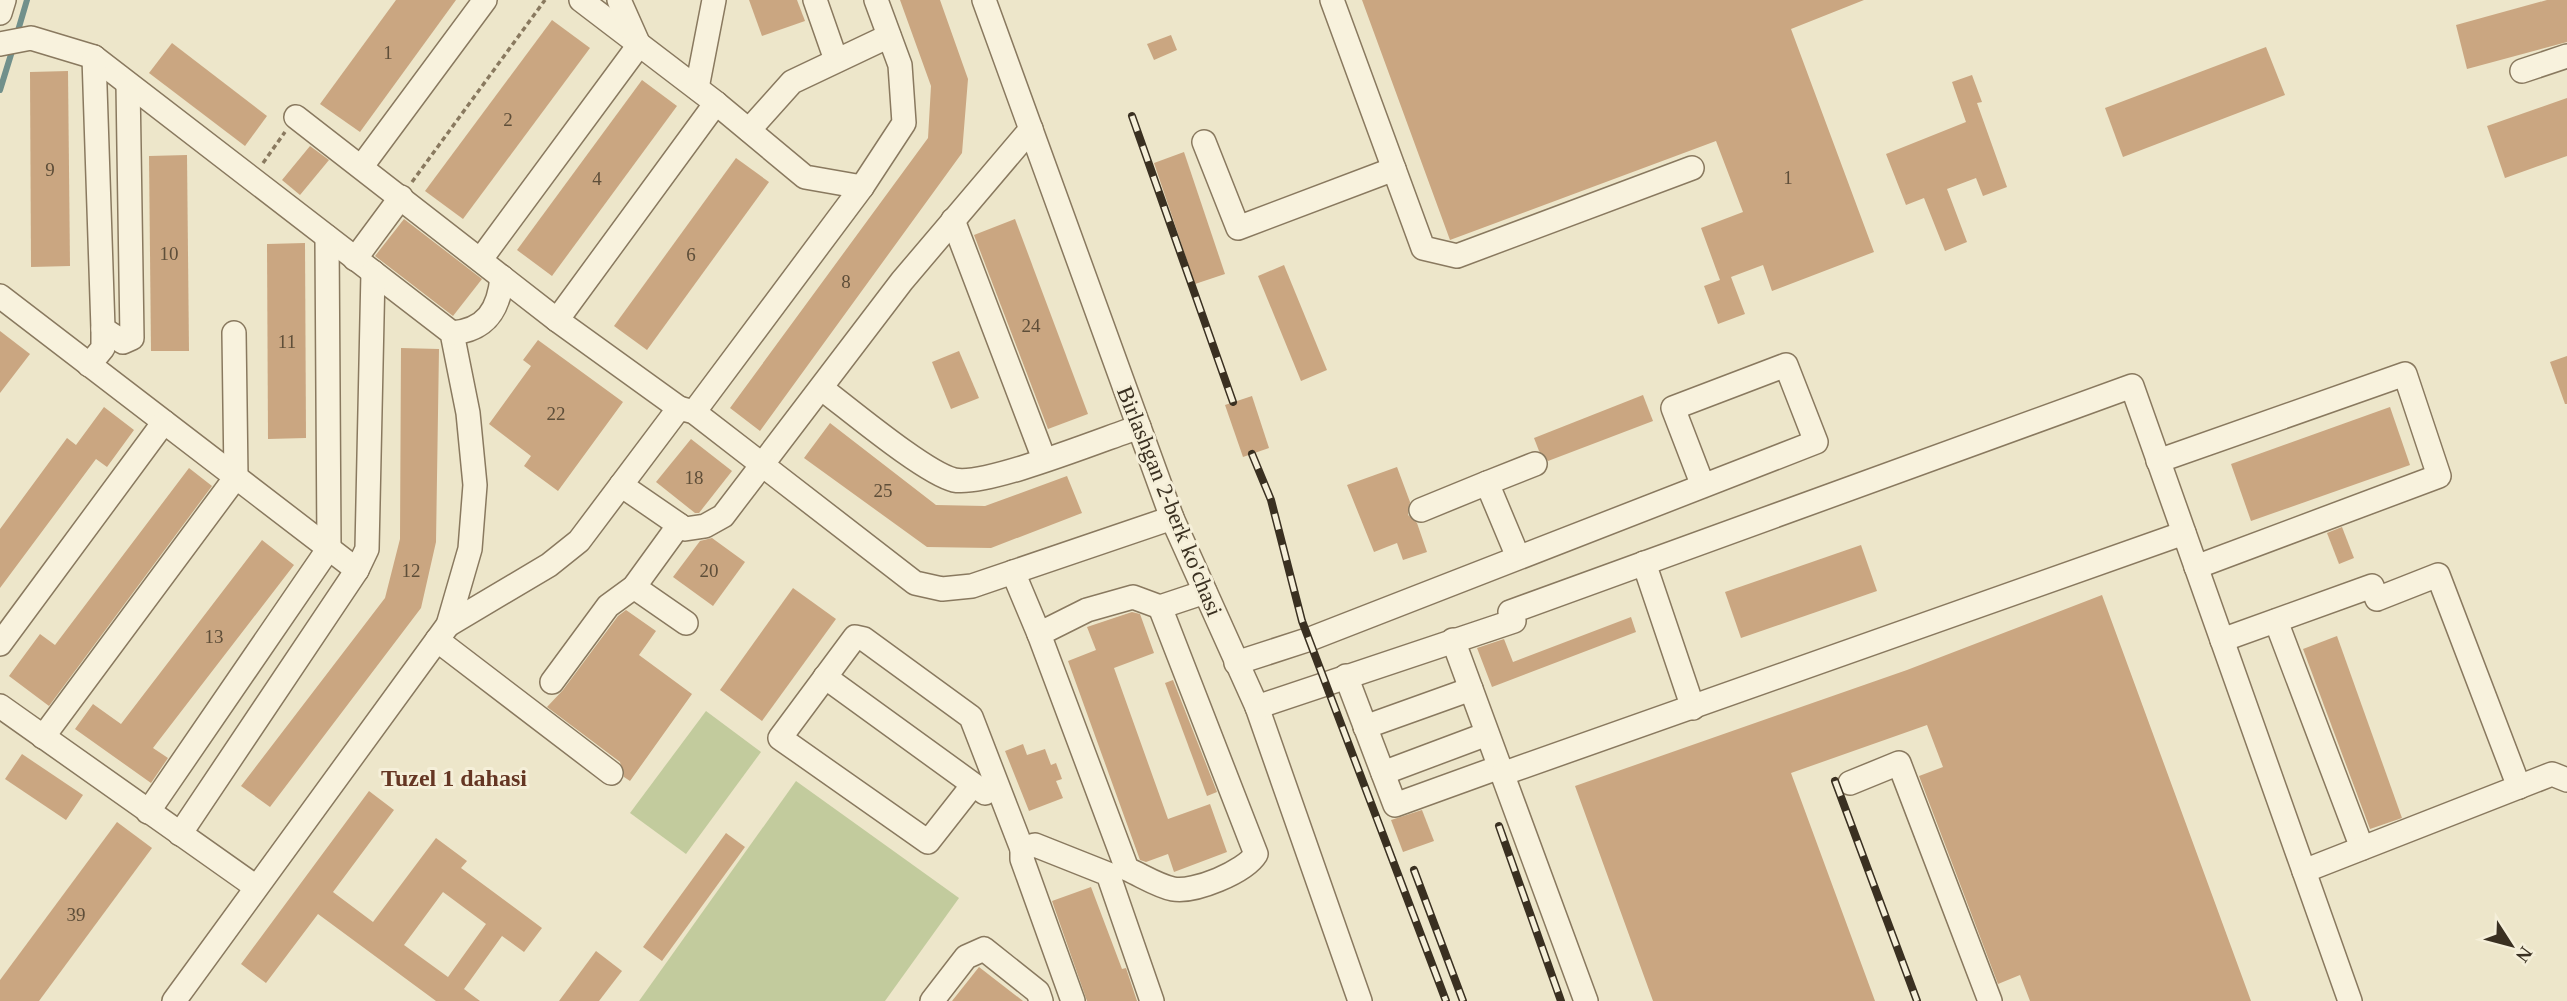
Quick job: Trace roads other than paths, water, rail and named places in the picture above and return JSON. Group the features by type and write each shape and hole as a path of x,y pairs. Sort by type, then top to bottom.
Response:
{"street":[{"path":"0,13 4,0"},
{"path":"362,166 485,0"},
{"path":"581,0 716,103 805,177 862,187"},
{"path":"619,0 639,45"},
{"path":"697,89 714,0"},
{"path":"815,0 836,60"},
{"path":"442,632 548,565 579,541 621,485 686,410 862,187 905,123 900,65 876,0"},
{"name":"Birlashgan 2-berk ko'chasi","path":"984,0 1172,517 1257,708 1360,1001"},
{"path":"1332,0 1423,248 1457,256 1692,168"},
{"path":"749,130 792,82 888,36"},
{"path":"3,43 31,38 94,57 452,333 468,413 475,485 470,548 442,632 174,1001"},
{"path":"481,259 639,45"},
{"path":"2522,71 2567,56"},
{"path":"89,365 103,348 94,57"},
{"path":"103,329 123,342 132,338 128,84"},
{"path":"557,320 716,103"},
{"path":"296,117 557,320 686,410 915,583 942,589 972,586 1172,517"},
{"path":"621,485 685,529 705,526 723,516 902,281 1031,130"},
{"path":"1204,142 1238,228 1394,169"},
{"path":"180,834 357,570 368,549 364,266 401,197"},
{"path":"953,220 1044,459"},
{"path":"148,812 329,548 327,237"},
{"path":"452,333 473,331 486,319 500,299 502,277"},
{"path":"0,296 357,570"},
{"path":"43,737 236,477 234,333"},
{"path":"1236,663 1310,639 1518,557 1703,486 1816,442 1786,365 1673,408 1703,486"},
{"path":"2158,461 2405,374 2439,476 2196,567"},
{"path":"1257,708 1514,621 1510,612 2132,386 2350,1001"},
{"path":"821,388 932,469 954,480 984,479 1139,426"},
{"path":"0,644 164,422"},
{"path":"1421,510 1535,464"},
{"path":"1487,483 1518,557"},
{"path":"552,682 608,606 634,587 679,525"},
{"path":"1346,676 1395,805 1693,708 2184,533"},
{"path":"1644,564 1693,708"},
{"path":"1013,572 1127,869 1170,888 1188,890 1249,865 1256,854 1160,607"},
{"path":"2222,640 2372,586 2377,599 2438,575 2519,787"},
{"path":"634,587 685,623"},
{"path":"1039,634 1087,610 1133,597 1160,607 1205,592"},
{"path":"2276,621 2362,849"},
{"path":"442,632 611,773"},
{"path":"972,786 928,842 779,738 855,637 864,639 971,717 1022,849 1022,859 1073,1001"},
{"path":"1453,640 1586,1001"},
{"path":"825,677 972,786 1004,801"},
{"path":"1365,727 1471,690"},
{"path":"0,706 256,887"},
{"path":"1383,773 1488,734"},
{"path":"1850,783 1899,763 1990,1001"},
{"path":"2304,871 2552,774 2567,780"},
{"path":"1022,849 1035,845 1108,874 1152,1001"},
{"path":"933,1001 966,957 984,949 1037,998"}],"waterway":[{"path":"17,34 27,0"},
{"path":"0,90 13,48"}],"railway":[{"path":"1132,116 1233,402"},
{"path":"1252,454 1271,500 1302,621 1446,1001"},
{"path":"1835,781 1917,1001"},
{"path":"1499,826 1561,1001"},
{"path":"1414,870 1463,1001"}],"district":[{"name":"Tuzel 1 dahasi","path":"454,778"}]}
